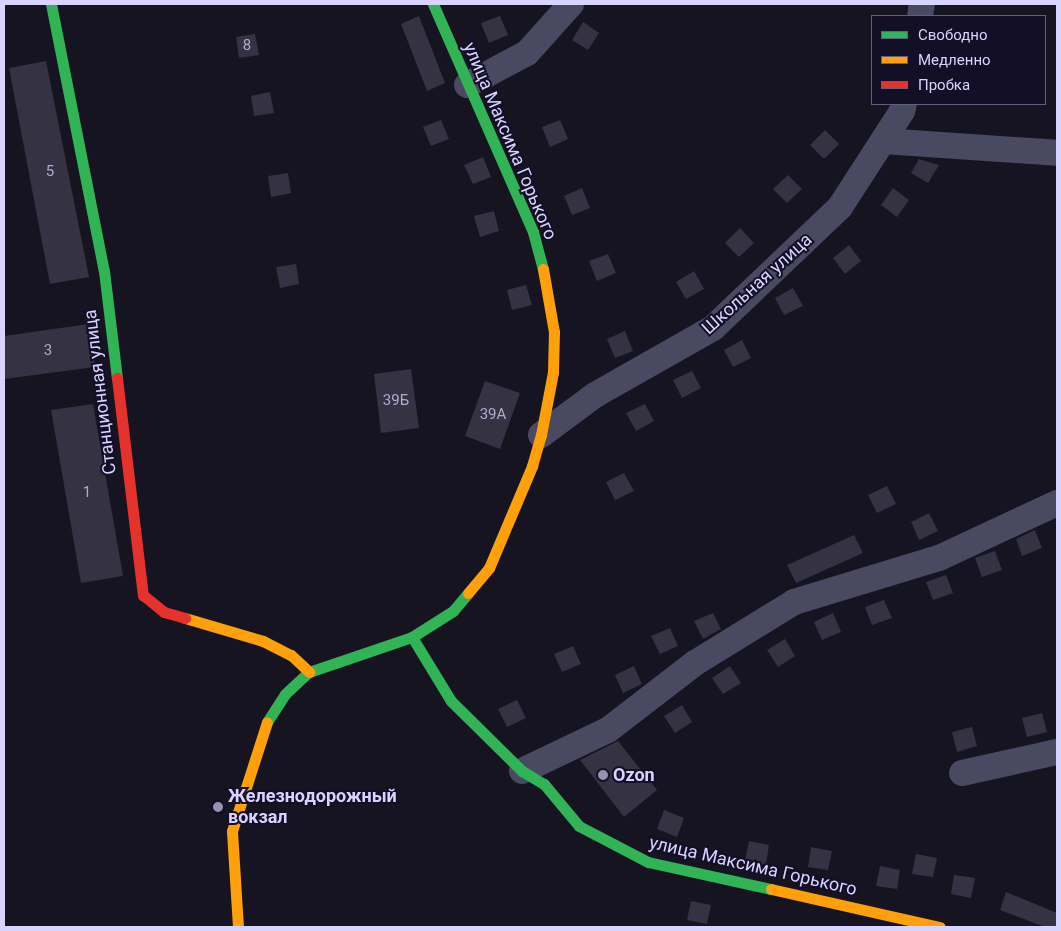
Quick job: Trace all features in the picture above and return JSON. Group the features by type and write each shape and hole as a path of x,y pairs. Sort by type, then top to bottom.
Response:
{"street":[{"name":"Станционная улица","path":"51,4 104,271 143,595 164,612 263,641 291,655 308,672"},
{"name":"улица Максима Горького","path":"238,927 232,831 264,728 285,694 308,672 412,637 453,611 489,568 532,466 541,435 553,372 554,332 546,282 533,232 466,85 434,4"},
{"path":"466,85 527,53 571,4"},
{"name":"Школьная улица","path":"541,435 596,395 713,328 840,207 902,112 904,105"},
{"path":"883,140 1057,153"},
{"path":"522,771 608,730 694,663 794,602 939,558 1057,503"},
{"name":"улица Максима Горького","path":"412,637 451,701 522,771 544,784 579,826 648,862 940,927"},
{"path":"962,773 1057,752"}],"building":[{"path":"419,16 445,83 427,91 401,24"},
{"path":"500,16 508,35 489,43 481,23"},
{"path":"583,22 599,33 588,50 572,40"},
{"path":"255,34 259,55 239,58 236,37"},
{"path":"46,61 89,277 50,284 9,68"},
{"path":"270,92 274,113 254,116 251,96"},
{"path":"441,120 449,139 431,146 423,127"},
{"path":"560,120 568,139 550,147 542,127"},
{"path":"825,130 839,144 824,159 810,145"},
{"path":"483,157 491,177 473,184 464,165"},
{"path":"919,159 939,165 928,183 911,173"},
{"path":"288,173 291,193 271,197 268,176"},
{"path":"788,175 802,189 787,203 773,189"},
{"path":"582,188 590,208 572,215 564,196"},
{"path":"893,188 909,200 897,217 881,205"},
{"path":"494,211 499,231 480,237 474,216"},
{"path":"740,228 754,243 739,257 725,243"},
{"path":"849,245 861,261 845,274 833,258"},
{"path":"608,254 616,273 597,281 589,261"},
{"path":"296,264 299,284 280,288 276,267"},
{"path":"694,271 704,289 686,299 676,282"},
{"path":"526,285 532,305 512,310 507,290"},
{"path":"793,288 803,306 784,315 775,298"},
{"path":"89,324 95,367 4,379 4,336"},
{"path":"625,331 633,351 615,358 607,339"},
{"path":"742,340 751,358 733,367 724,350"},
{"path":"411,369 419,428 381,433 374,374"},
{"path":"692,371 701,388 682,398 673,380"},
{"path":"485,381 520,393 500,449 465,436"},
{"path":"93,404 123,576 81,583 51,410"},
{"path":"645,404 654,421 636,431 626,413"},
{"path":"624,473 634,491 615,500 606,482"},
{"path":"887,486 896,504 877,513 868,495"},
{"path":"929,513 938,531 919,540 911,522"},
{"path":"1035,530 1042,548 1022,556 1016,539"},
{"path":"854,535 863,553 796,583 787,565"},
{"path":"995,551 1002,570 982,577 975,558"},
{"path":"946,575 953,593 933,600 926,582"},
{"path":"884,600 892,618 872,625 865,607"},
{"path":"713,613 721,629 703,639 694,621"},
{"path":"833,613 841,632 822,640 814,622"},
{"path":"670,628 678,646 660,654 651,636"},
{"path":"785,639 795,656 778,667 767,650"},
{"path":"573,646 581,664 562,672 554,654"},
{"path":"634,666 642,684 623,693 615,675"},
{"path":"730,666 741,683 723,694 712,678"},
{"path":"517,700 526,718 507,727 498,709"},
{"path":"682,705 692,722 675,733 664,716"},
{"path":"1042,713 1047,732 1027,737 1022,718"},
{"path":"972,727 977,746 957,752 952,732"},
{"path":"618,741 657,790 624,817 580,760"},
{"path":"664,810 684,818 677,837 657,829"},
{"path":"749,841 769,845 766,865 745,861"},
{"path":"811,847 832,851 828,870 808,867"},
{"path":"916,854 937,858 933,877 912,874"},
{"path":"880,866 900,870 897,889 876,886"},
{"path":"954,875 975,878 971,898 951,894"},
{"path":"1006,892 1057,913 1057,927 1045,927 1000,910"},
{"path":"691,901 711,905 707,924 687,920"}],"traffic: fast":[{"path":"51,4 104,271 117,378"},
{"path":"433,4 533,232 543,269"},
{"path":"267,722 285,694 309,672 412,637 453,611 468,593"},
{"path":"412,637 451,701 522,771 544,784 579,826 648,862 771,889"}],"traffic: slow":[{"path":"468,593 489,568 532,466 541,435 553,372 554,332 543,269"},
{"path":"185,618 263,641 291,655 309,672"},
{"path":"238,927 232,831 267,722"},
{"path":"771,889 940,927"}],"traffic: jam":[{"path":"117,378 143,595 164,612 185,618"}],"place":[{"name":"Ozon","path":"603,775"},
{"name":"Железнодорожный вокзал","path":"218,807"}]}
